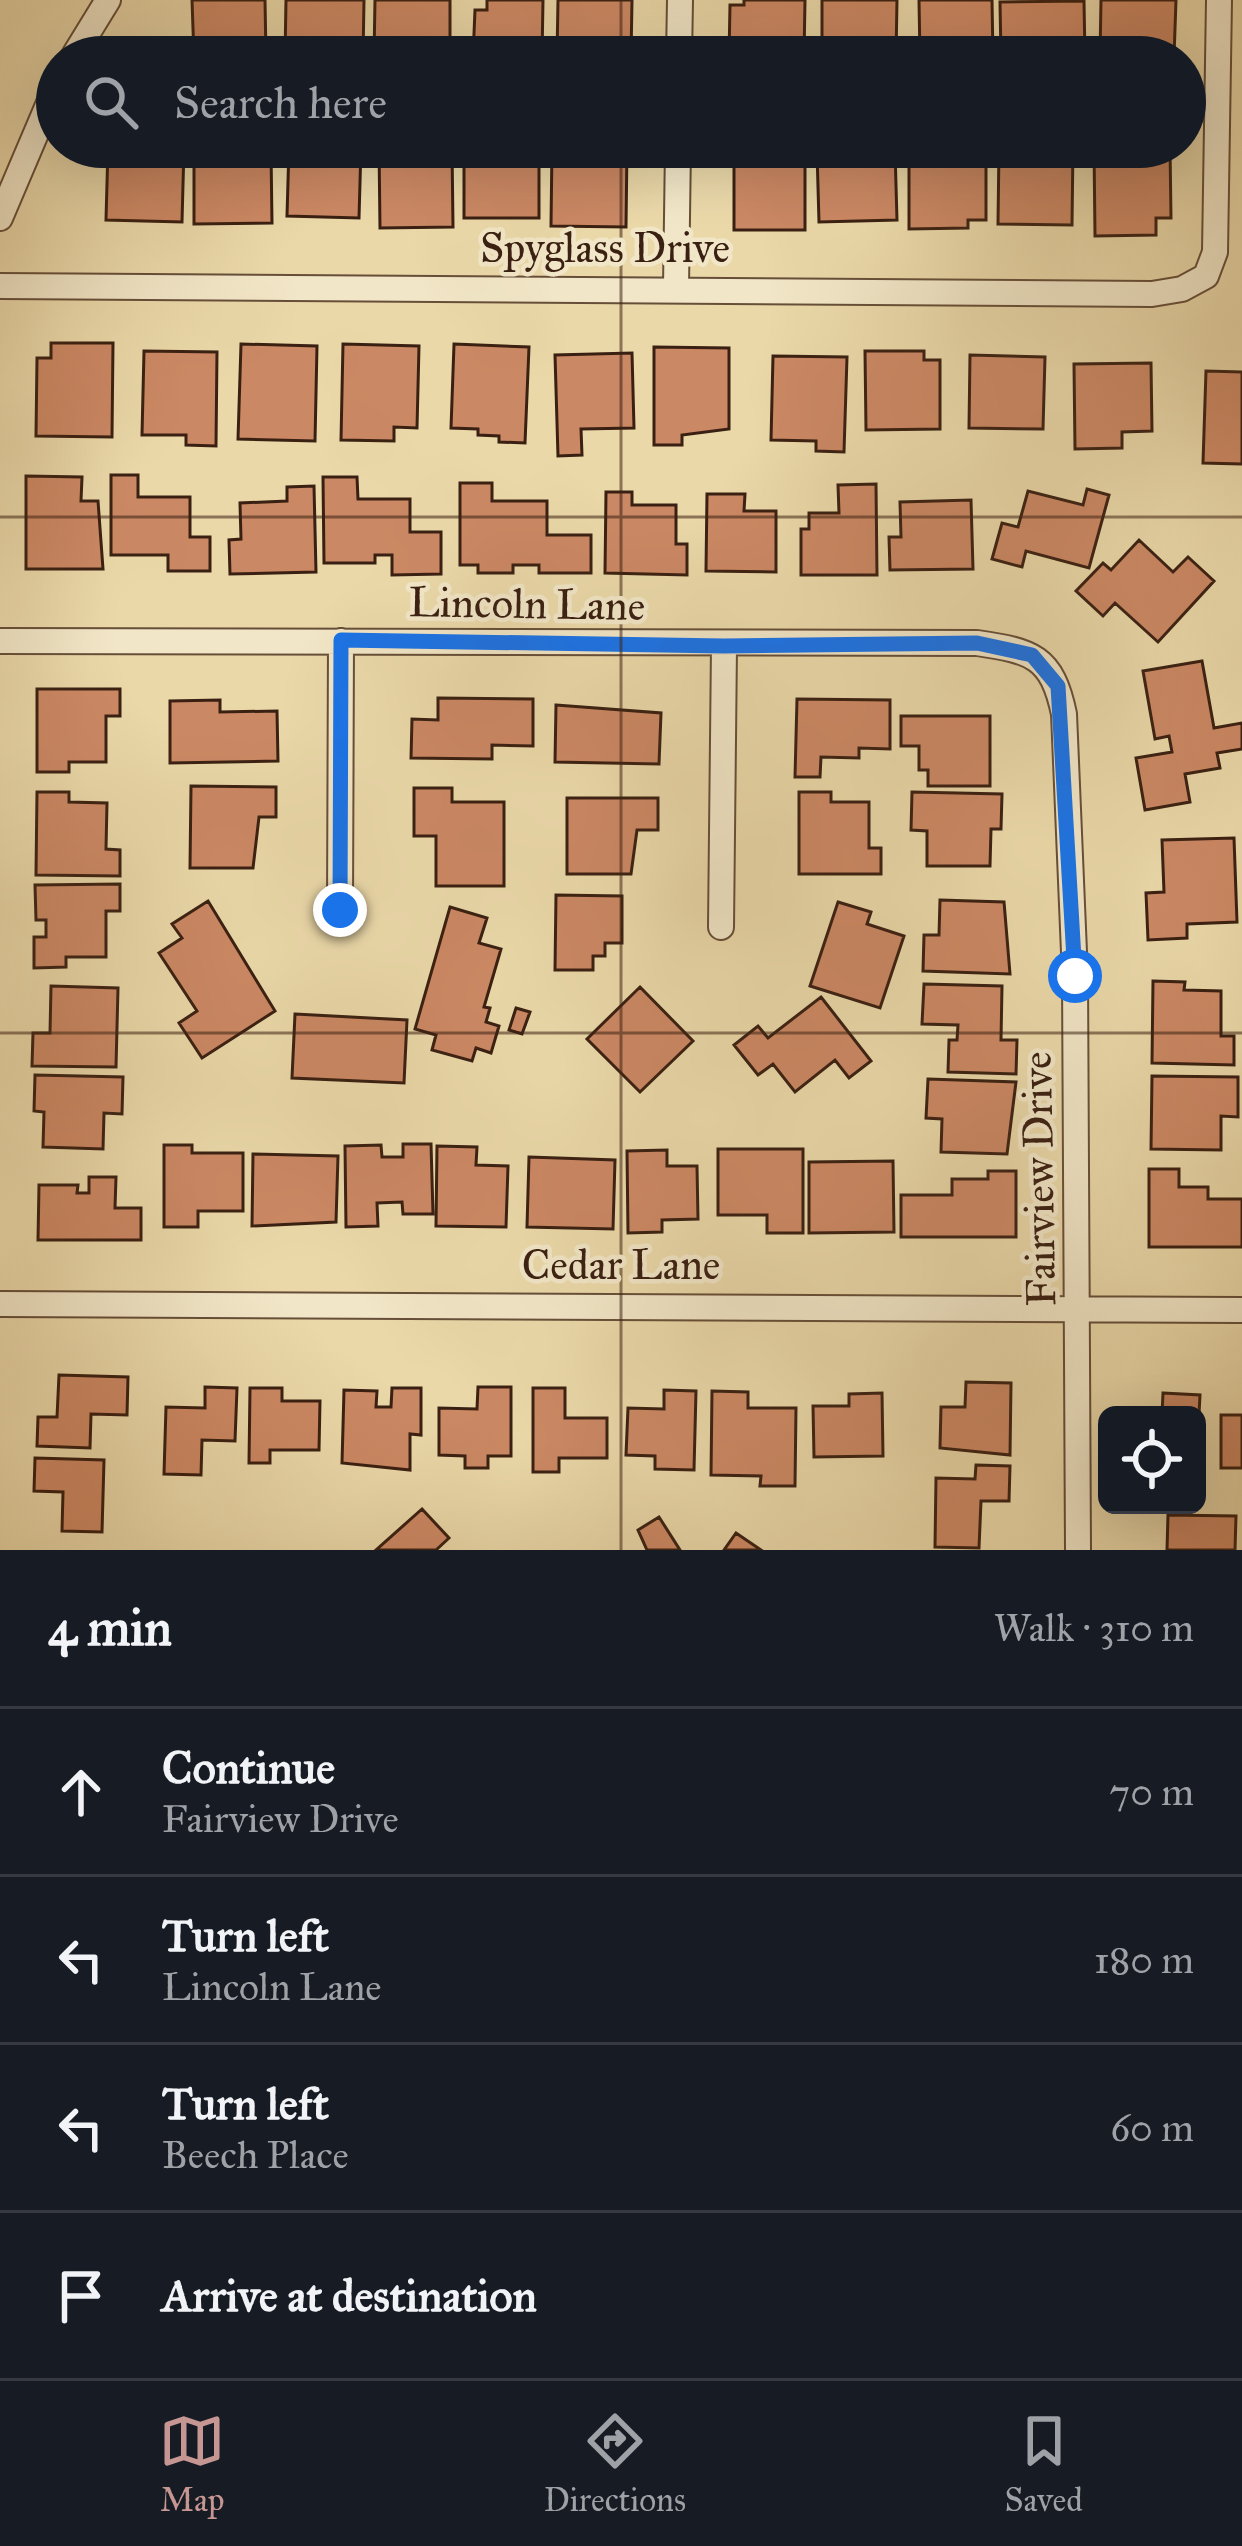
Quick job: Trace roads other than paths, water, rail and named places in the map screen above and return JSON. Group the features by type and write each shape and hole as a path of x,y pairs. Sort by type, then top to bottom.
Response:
{"street":[{"path":"86,36 108,0"},
{"path":"679,36 680,0"},
{"name":"Spyglass Drive","path":"0,286 676,287 1151,294 1182,289 1206,276 1218,221 1219,0"},
{"path":"0,218 36,133"},
{"path":"676,287 678,168"},
{"path":"340,910 341,640"},
{"name":"Lincoln Lane","path":"0,641 977,643 1017,648 1047,667"},
{"path":"722,927 724,646"},
{"name":"Fairview Drive","path":"1047,667 1058,686 1064,714 1081,1305 1078,1550"},
{"name":"Cedar Lane","path":"0,1304 1081,1305 1242,1310"}]}
